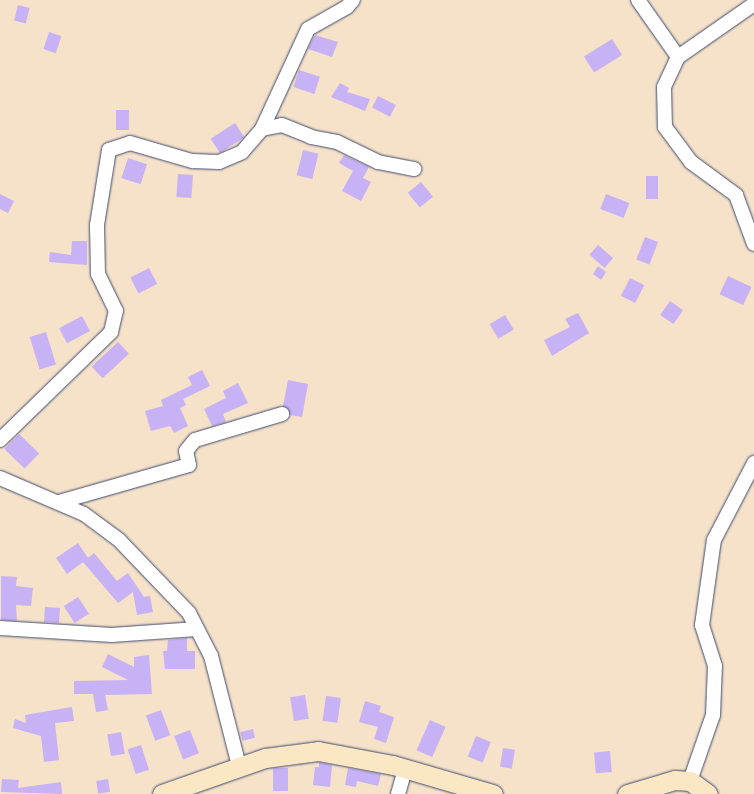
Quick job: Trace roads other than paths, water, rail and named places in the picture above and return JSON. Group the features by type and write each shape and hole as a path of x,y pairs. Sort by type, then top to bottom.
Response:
{"street":[{"path":"0,440 111,332 116,311 98,274 97,232 109,150 130,143 192,161 218,162 242,152 262,129 308,28 347,8 353,0"},
{"path":"638,0 678,57"},
{"path":"754,4 678,57 664,88 665,127 691,162 736,195 754,244"},
{"path":"262,129 282,125 310,137 337,142 378,162 414,169"},
{"path":"59,502 189,465 186,451 195,440 282,414"},
{"path":"690,781 713,715 715,666 702,625 714,540 754,463"},
{"path":"0,478 84,514 119,540 189,613 211,656 238,766"},
{"path":"0,490 28,490"},
{"path":"0,628 112,635 197,629"},
{"path":"162,794 238,766 265,758 318,751 405,768 493,794"},
{"path":"398,794 405,768"},
{"path":"627,794 674,780 690,781 708,794"}]}
